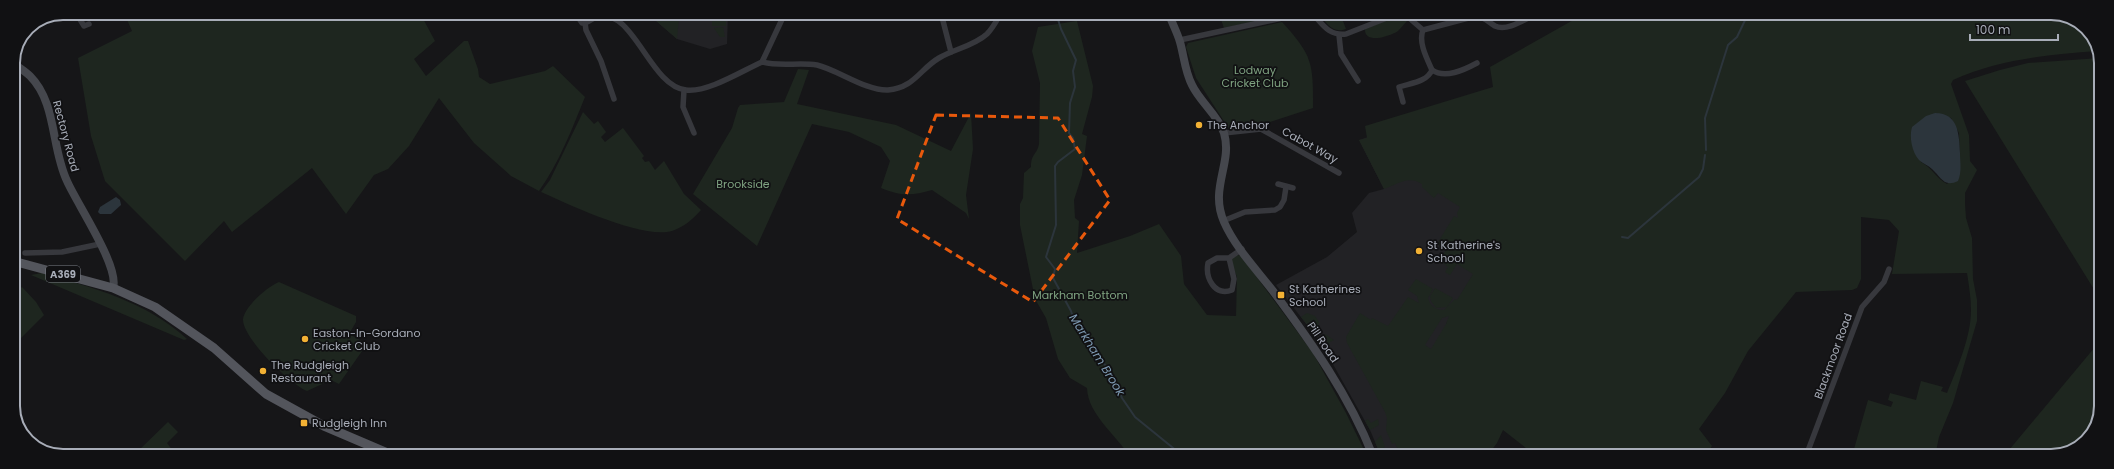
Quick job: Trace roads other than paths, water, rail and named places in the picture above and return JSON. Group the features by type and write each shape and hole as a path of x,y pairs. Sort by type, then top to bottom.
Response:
{"main road":[{"name":"A369","path":"20,263 113,288 161,311 214,348 266,394 324,426 378,449"}],"street":[{"path":"80,20 84,27"},
{"path":"580,20 582,23 585,23"},
{"path":"585,23 589,20"},
{"path":"616,20 637,41 662,78 673,86 684,90 704,88 762,62 785,66 799,64 817,66 875,88 888,90 912,82 934,62 951,52 977,41 988,33 996,20"},
{"path":"762,62 782,20"},
{"path":"943,20 951,52"},
{"path":"1172,20 1180,40 1183,60 1192,85 1224,133 1226,147 1218,186 1218,199 1223,221 1245,212 1274,210 1280,207 1284,200 1286,187"},
{"path":"1180,40 1273,20"},
{"path":"1319,20 1330,32 1339,35 1380,20"},
{"path":"1411,20 1423,30"},
{"path":"1423,30 1461,20"},
{"path":"1488,20 1498,28 1506,28 1523,20"},
{"path":"585,23 586,30 602,61 614,99"},
{"path":"1423,30 1421,35 1422,42 1432,70 1439,74 1446,74 1468,68 1477,63"},
{"path":"1339,35 1340,54 1358,81"},
{"name":"Rectory Road","path":"20,68 30,75 40,90 48,107 55,146 66,179 111,265 115,283 113,288"},
{"path":"1403,102 1399,87 1425,79 1429,76 1432,70"},
{"path":"684,90 683,107 694,133"},
{"name":"Cabot Way","path":"1224,133 1261,129 1339,173"},
{"path":"1278,184 1293,188"},
{"name":"Pill Road","path":"1223,221 1242,250 1322,358 1351,410 1370,449"},
{"path":"25,253 62,252 100,244"},
{"path":"1229,258 1233,272 1234,286 1232,290 1221,292 1216,289 1208,277 1208,263 1217,258 1229,258 1242,250"},
{"name":"Blackmoor Road","path":"1809,449 1862,307 1884,282 1889,269"}],"waterway":[{"name":"Markham Brook","path":"1058,20 1076,60 1073,71 1075,87 1070,103 1069,133 1073,138 1075,149 1055,166 1056,225 1046,257 1055,269 1053,278 1071,311 1074,320 1113,376 1122,398 1135,417 1174,449"},
{"path":"1706,150 1705,118 1728,45 1737,37 1745,20"},
{"path":"1622,237 1628,238 1699,177 1703,169 1705,155"}],"place":[{"name":"The Anchor","path":"1199,125"},
{"name":"St Katherine's School","path":"1419,251"},
{"name":"St Katherines School","path":"1281,295"},
{"name":"Easton-In-Gordano Cricket Club","path":"305,339"},
{"name":"The Rudgleigh Restaurant","path":"263,371"},
{"name":"Rudgleigh Inn","path":"304,423"}],"park label":[{"name":"Lodway Cricket Club","path":"1255,76"},
{"name":"Brookside","path":"743,184"},
{"name":"Markham Bottom","path":"1080,295"}]}
